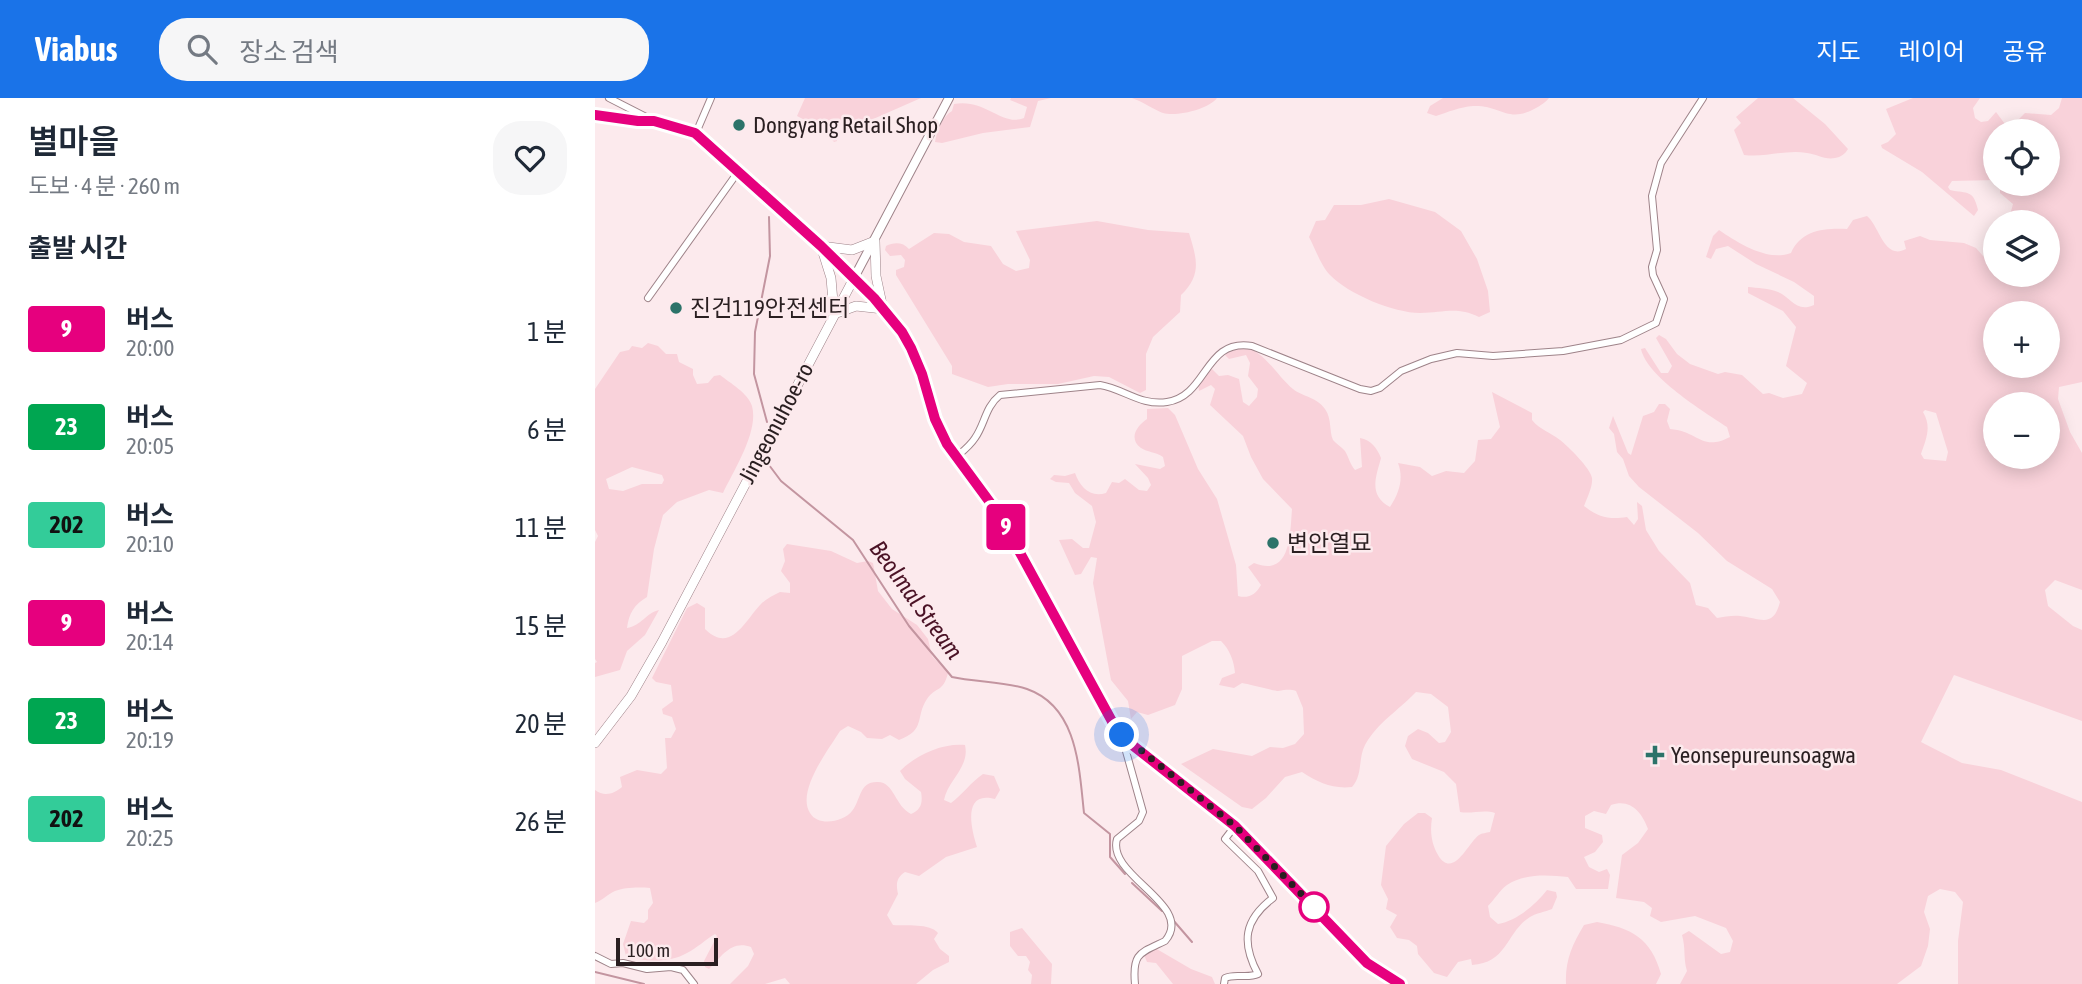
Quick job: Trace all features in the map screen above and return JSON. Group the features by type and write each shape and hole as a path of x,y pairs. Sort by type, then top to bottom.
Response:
{"main road":[{"path":"875,241 876,276 883,309 856,306 834,314 831,278 821,246 852,250 875,241"},
{"path":"854,278 902,332 922,374 940,432 955,458 1000,516 1107,716 1122,735 1235,826 1359,955 1376,970 1401,984"},
{"name":"Jingeonuhoe-ro","path":"595,743 631,696 662,642 854,278"}],"street":[{"path":"609,98 627,102 654,121"},
{"path":"695,133 711,98"},
{"name":"Jingeonuhoe-ro","path":"854,278 949,98"},
{"path":"955,458 976,437 985,412 1000,395 1100,385 1110,386 1137,400 1170,402 1187,394 1194,387 1214,357 1239,344 1252,346 1371,391 1380,388 1401,371 1431,359 1457,353 1493,356 1563,351 1621,340 1656,323 1664,299 1652,267 1657,250 1652,196 1661,163 1703,98"},
{"path":"595,116 654,121 695,133 854,278"},
{"path":"649,298 738,172"},
{"path":"1122,735 1143,812 1139,821 1117,839 1116,850 1131,873 1164,906 1172,927 1165,942 1146,948 1139,956 1133,970 1135,984"},
{"path":"1224,984 1228,976 1247,977 1258,974 1248,954 1247,937 1256,913 1273,898 1258,871 1226,839 1235,826"},
{"path":"595,956 611,964 683,970 694,984"}],"shaded area":[{"path":"805,98 921,98 871,120 841,123 835,133 837,141 834,142 824,130 797,116"},
{"path":"1051,98 1038,101 1030,127 935,142 945,117 952,111 954,104 975,105 1008,119 1024,118 1027,107 1010,100"},
{"path":"1132,98 1217,98 1200,109 1169,114"},
{"path":"1443,98 1549,98 1536,108 1518,114 1483,106 1436,116 1427,113 1430,106"},
{"path":"1758,98 1793,98 1825,124 1848,149 1837,158 1799,152 1744,155 1734,130 1741,123 1736,117"},
{"path":"1913,98 1980,98 1973,108 1975,118 1983,122 1983,180 1952,181 1948,187 1950,190 1972,195 1978,210 1974,216 1922,172 1882,148 1881,145 1896,134 1886,109"},
{"path":"2062,98 2082,98 2082,382 2059,387 2059,392 1983,392 1983,469 2060,469 2060,404 2070,432 2082,453 2082,590 2055,580 2045,590 2048,606 2082,630 2082,721 1954,675 1921,742 1962,763 2001,770 2082,802 2082,984 1958,984 1958,941 1963,902 1955,892 1940,889 1928,896 1924,912 1930,929 1921,966 1897,984 1680,984 1687,971 1682,935 1689,931 1721,954 1730,952 1733,941 1726,928 1695,916 1661,922 1650,916 1652,908 1644,902 1616,898 1622,855 1638,843 1648,829 1639,812 1624,803 1611,805 1606,814 1594,811 1585,816 1585,828 1602,835 1603,842 1595,852 1584,857 1589,867 1599,872 1607,869 1610,875 1608,889 1576,889 1568,877 1561,876 1537,876 1514,881 1504,887 1488,906 1490,917 1498,924 1525,912 1547,890 1556,892 1557,897 1552,909 1532,916 1522,923 1493,959 1472,965 1471,959 1458,962 1447,977 1434,973 1418,954 1417,946 1409,940 1397,938 1390,927 1397,915 1386,909 1388,899 1381,885 1386,846 1404,824 1418,813 1425,813 1432,818 1434,846 1438,855 1449,864 1455,862 1479,835 1490,832 1495,813 1460,812 1456,784 1444,772 1412,759 1405,746 1408,736 1418,729 1428,733 1439,743 1445,742 1451,732 1448,707 1431,694 1416,692 1370,737 1363,750 1358,777 1352,787 1326,784 1302,772 1285,777 1252,809 1242,807 1181,764 1213,749 1252,756 1270,747 1283,748 1295,744 1304,734 1303,708 1296,691 1276,691 1242,683 1234,688 1219,685 1222,678 1235,673 1231,656 1224,644 1221,641 1212,641 1182,656 1182,689 1175,705 1148,715 1137,712 1131,719 1128,701 1111,680 1093,583 1097,558 1091,557 1081,574 1075,575 1059,540 1072,539 1083,548 1089,548 1096,522 1092,506 1075,493 1069,483 1050,479 1054,475 1075,473 1083,487 1095,494 1106,493 1112,482 1119,483 1125,479 1139,490 1147,491 1151,485 1148,478 1135,464 1160,469 1165,466 1163,457 1137,444 1135,432 1147,419 1147,409 1168,408 1175,415 1198,469 1217,499 1236,565 1238,596 1254,593 1261,585 1248,567 1254,563 1266,566 1275,564 1282,559 1289,541 1292,509 1263,479 1243,436 1210,405 1215,389 1211,385 1199,391 1198,383 1205,371 1212,369 1219,376 1228,375 1239,379 1243,402 1249,406 1257,397 1258,389 1248,376 1250,363 1246,355 1229,359 1225,355 1236,349 1254,351 1293,389 1318,402 1329,417 1333,440 1345,451 1355,470 1362,467 1360,438 1373,445 1381,458 1376,491 1390,507 1400,486 1398,463 1420,467 1432,476 1446,471 1464,473 1475,461 1478,440 1491,439 1500,427 1492,392 1532,413 1535,423 1564,443 1584,464 1592,481 1584,506 1604,517 1627,517 1634,525 1638,519 1637,502 1642,506 1646,530 1659,551 1690,583 1696,605 1708,608 1717,618 1737,616 1765,620 1774,616 1780,602 1772,589 1727,561 1698,533 1639,487 1629,476 1623,459 1617,452 1614,434 1609,428 1613,416 1631,455 1643,416 1654,412 1659,404 1665,404 1670,409 1667,421 1670,429 1688,433 1706,442 1730,437 1727,427 1665,382 1645,360 1641,349 1645,348 1661,373 1668,373 1672,366 1656,338 1659,335 1690,364 1718,374 1725,372 1742,375 1763,394 1769,393 1783,398 1802,394 1807,383 1786,366 1796,327 1783,311 1748,293 1748,287 1774,291 1803,307 1814,305 1814,296 1728,246 1716,249 1711,259 1706,257 1713,236 1719,230 1754,250 1782,255 1791,253 1795,245 1807,235 1822,230 1847,229 1853,220 1867,216 1892,250 1906,249 1904,241 1920,236 1930,240 1964,243 1976,248 1983,256 1983,287 2060,287 2060,210 2011,210 2013,204 2004,196 2060,196 2060,119 2019,119 2025,113 2051,115 2059,108","holes":["1925,410 1936,413 1948,452 1946,461 1924,459 1921,454 1928,428 1923,412"]},
{"path":"1996,112 2001,119 1990,119"},
{"path":"1389,199 1435,212 1461,231 1477,259 1488,291 1490,312 1479,317 1457,311 1420,313 1397,310 1348,289 1330,275 1309,237 1316,221 1325,220 1334,205 1361,205"},
{"path":"1097,221 1148,230 1189,233 1194,251 1196,266 1192,281 1181,295 1180,312 1153,337 1146,354 1146,390 1140,393 1109,377 1094,376 1058,384 1008,384 988,387 952,374 952,366 896,275 896,270 904,267 905,260 901,255 890,256 885,250 886,246 895,243 909,249 934,233 949,234 964,242 991,246 1003,264 1016,271 1029,268 1030,260 1016,231"},
{"path":"648,343 658,346 666,354 677,354 679,362 693,369 697,384 708,383 714,376 720,375 750,401 752,427 723,493 709,490 677,502 663,515 654,549 647,597 633,610 627,628 659,610 645,635 627,651 620,670 595,677 595,542 598,536 595,530 595,389 620,352 629,350 632,346 642,348","holes":["632,467 662,475 662,484 642,484 623,491 609,489 606,479"]},
{"path":"787,544 831,551 857,563 873,563 878,591 892,609 917,625 928,639 932,656 948,673 942,687 927,699 917,727 907,736 899,740 890,735 882,739 867,738 848,726 840,731 810,782 807,804 810,813 825,821 843,818 855,807 864,788 878,782 888,786 901,806 911,814 921,806 921,792 905,779 900,771 922,755 947,746 965,745 966,753 962,767 944,800 951,803 983,774 994,776 1000,790 995,799 977,800 973,805 971,822 977,847 946,857 919,876 905,872 898,879 898,894 887,915 893,925 924,926 934,930 938,933 934,939 940,949 949,956 949,962 933,970 916,984 790,984 785,978 765,984 730,984 748,966 754,954 751,947 732,947 709,969 705,967 704,961 717,936 715,934 691,951 673,959 633,958 626,956 623,944 631,921 644,923 648,919 648,910 653,903 650,888 619,890 595,903 595,790 605,794 612,793 622,787 620,777 637,770 661,774 667,768 665,738 671,738 676,729 672,717 663,714 662,709 673,701 671,685 656,682 652,678 687,608 697,603 705,608 705,629 714,636 723,638 737,632 765,600 780,592 790,593 790,583 781,571 785,561 783,549"},
{"path":"1597,922 1630,932 1645,943 1661,974 1656,984 1566,984 1568,960 1576,939 1584,925"},
{"path":"1022,928 1052,964 1051,984 1031,984 1032,975 1028,970 1030,962 1026,956 1018,956 1010,946 1010,932"},
{"path":"1155,948 1191,969 1212,977 1215,984 1173,984 1156,963 1147,962 1144,955"}],"waterway":[{"name":"Beolmal Stream","path":"767,422 754,374 755,332 770,256 769,217"},
{"name":"Beolmal Stream","path":"768,449 769,465 781,481 853,540 909,626 952,677 1027,689 1044,698 1057,710 1073,741 1084,813 1110,834 1110,857 1125,874"},
{"name":"Beolmal Stream","path":"1132,883 1162,911"},
{"name":"Beolmal Stream","path":"1173,920 1192,942"},
{"path":"595,972 644,984"}],"bus line":[{"name":"9","path":"595,115 654,121 695,133 821,246 874,298 902,332 911,348 940,432 955,458 991,502 1016,543 1107,716 1131,744 1235,826 1367,963 1400,984"}],"place":[{"name":"Dongyang Retail Shop","path":"739,125"},
{"name":"진건119안전센터","path":"676,308"},
{"name":"변안열묘","path":"1273,543"},
{"name":"Yeonsepureunsoagwa","path":"1655,755"}],"route":[{"path":"1122,735 1235,826 1317,910 1314,907"}]}
